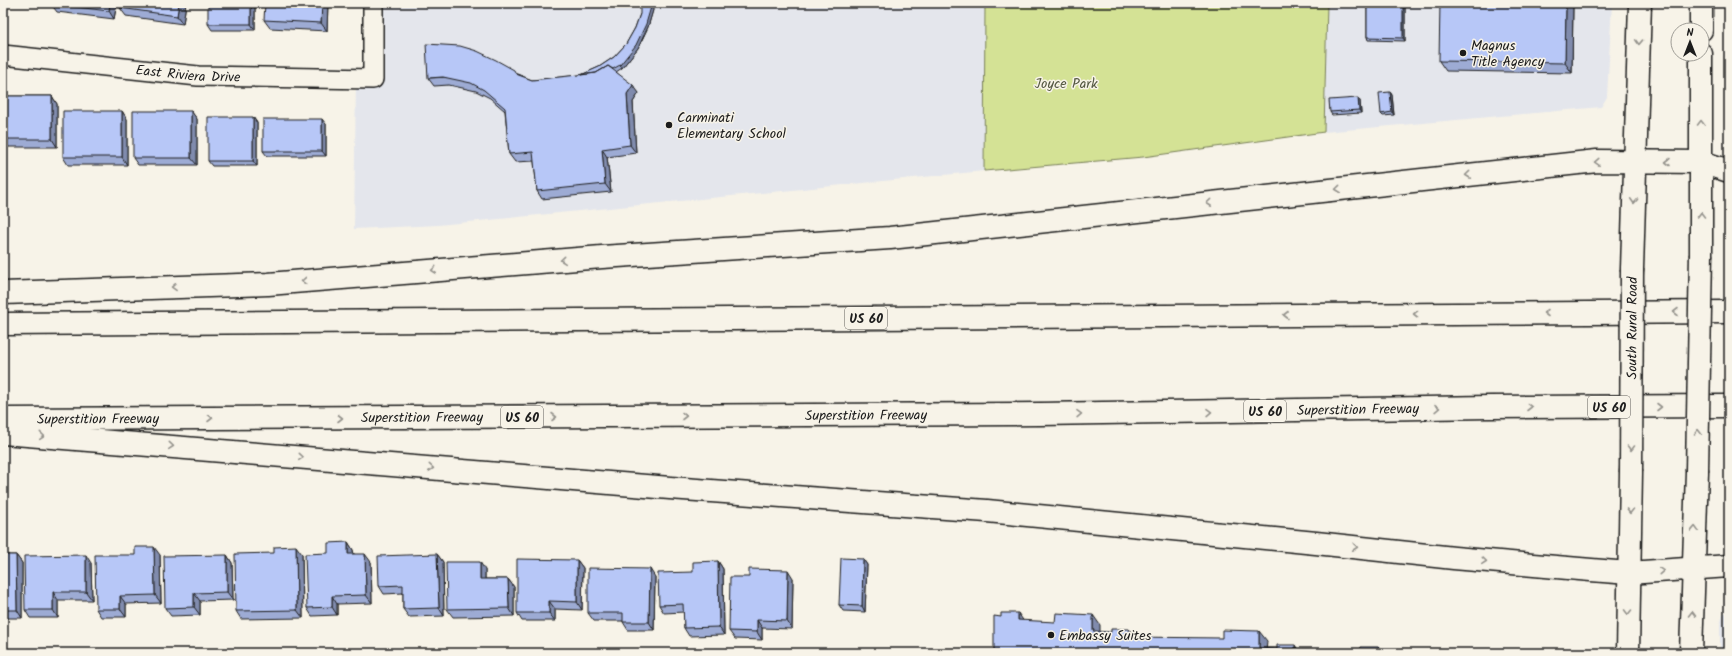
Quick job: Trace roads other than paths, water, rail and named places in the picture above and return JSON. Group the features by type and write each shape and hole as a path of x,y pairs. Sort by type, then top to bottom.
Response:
{"main road":[{"name":"South Rural Road","path":"1628,653 1632,252 1640,3"},
{"path":"1701,3 1701,22"},
{"path":"1691,653 1697,471 1701,254 1701,62"},
{"path":"3,293 268,284 602,257 890,238 1589,162 1701,162 1729,171"},
{"name":"US 60","path":"3,324 1729,312"},
{"name":"Superstition Freeway","path":"3,419 1040,414 1490,407 1729,406"},
{"path":"3,433 662,487 987,511 1454,558 1629,573 1729,566"}],"street":[{"name":"East Riviera Drive","path":"3,55 198,76 373,79 373,3"}],"place":[{"name":"Magnus Title Agency","path":"1463,53"},
{"name":"Carminati Elementary School","path":"669,125"},
{"name":"Embassy Suites","path":"1051,635"}],"park label":[{"name":"Joyce Park","path":"1066,83"}]}
